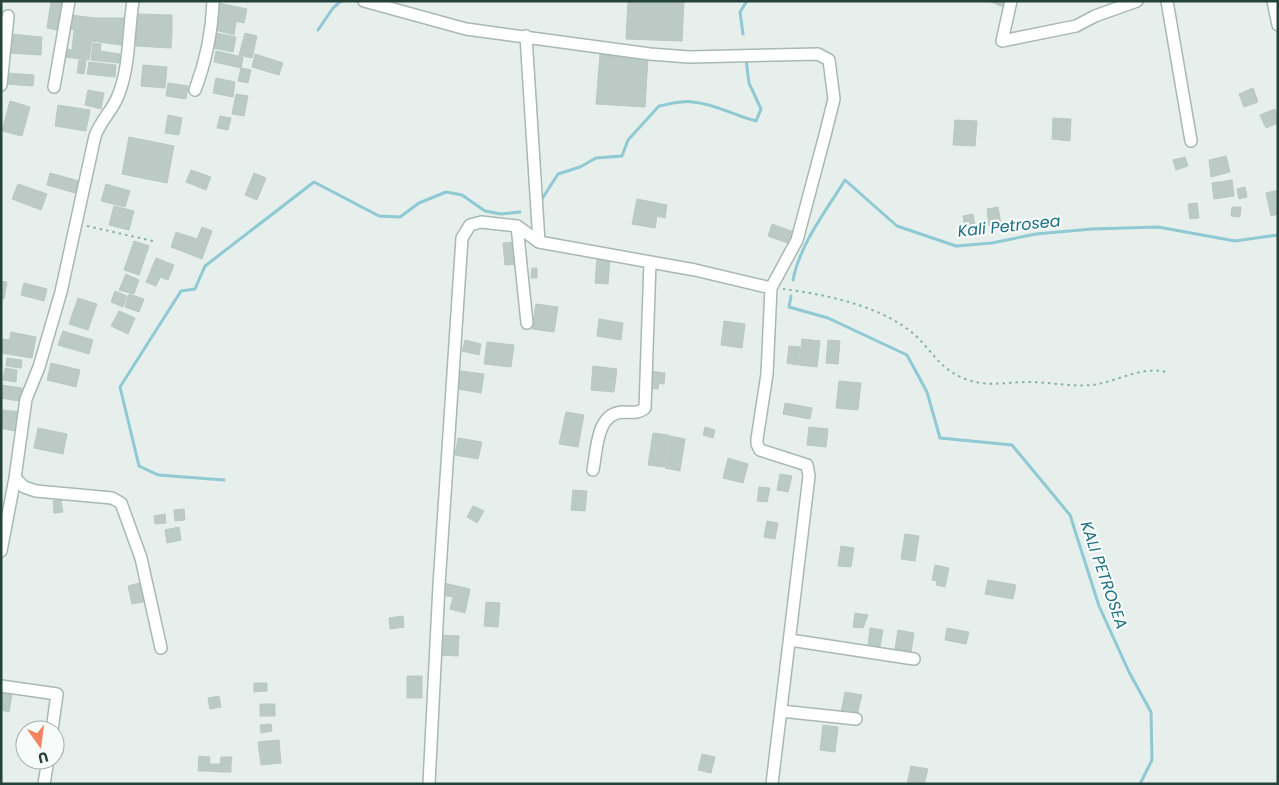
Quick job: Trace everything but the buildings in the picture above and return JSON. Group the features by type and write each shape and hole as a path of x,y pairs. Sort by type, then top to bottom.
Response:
{"street":[{"path":"54,86 69,1"},
{"path":"1,551 15,478 26,399 52,327 95,136 101,121 118,96 128,57 133,1"},
{"path":"195,90 205,63 212,23 213,1"},
{"path":"364,1 466,29 650,54 689,57 818,54 830,60 834,99 826,135 797,240 771,288 766,374 757,444 766,452 796,460 807,465 808,468 782,711 772,784"},
{"path":"1011,1 1002,41 1076,26 1095,16 1137,1"},
{"path":"1167,1 1191,142"},
{"path":"1272,1 1278,25"},
{"path":"1,85 8,16"},
{"path":"526,36 538,242"},
{"path":"429,784 438,595 462,238 465,230 474,223 517,226 538,242 650,262 771,288"},
{"path":"517,226 527,323"},
{"path":"593,470 601,427 605,421 620,412 638,412 645,408 650,262"},
{"path":"15,478 24,487 36,491 112,498 121,503 141,558 161,648"},
{"path":"790,640 914,659"},
{"path":"1,686 57,694 53,720"},
{"path":"782,711 856,720"},
{"path":"44,784 46,770"}],"path":[{"path":"75,223 153,241"},
{"path":"771,288 808,292 893,319 916,337 942,367 968,380 986,384 1027,382 1092,385 1125,378 1144,370 1158,369 1169,373"}],"waterway":[{"path":"318,30 333,8 341,1"},
{"path":"743,34 740,12 747,1"},
{"path":"540,202 558,174 580,167 596,158 622,156 628,140 659,106 685,101 701,103 756,121 761,109 749,83 746,59"},
{"name":"Kali Petrosea","path":"793,280 801,254 845,180 897,226 956,246 992,243 1036,234 1092,229 1158,227 1235,241 1278,235"},
{"path":"224,480 158,475 139,466 120,387 181,291 195,289 205,266 314,182 379,216 400,217 419,203 446,192 462,195 485,211 501,214 520,212"},
{"name":"KALI PETROSEA","path":"791,296 789,307 828,318 907,355 927,392 940,438 1012,445 1070,515 1099,606 1129,672 1151,712 1152,760 1140,784"}]}
